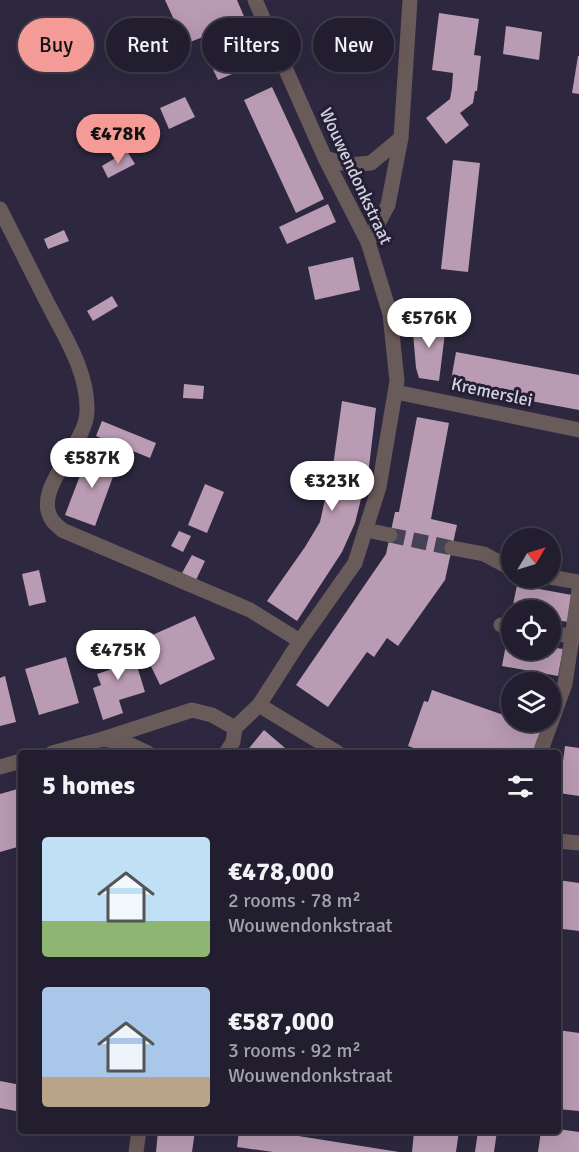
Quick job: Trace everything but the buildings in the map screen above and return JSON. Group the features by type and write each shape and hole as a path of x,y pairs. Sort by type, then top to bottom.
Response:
{"street":[{"name":"Wouwendonkstraat","path":"228,750 233,742 235,728 259,705 300,641 355,563 379,487 396,392 390,314 368,242 325,158 255,0"},
{"path":"368,242 388,205 401,138 410,0"},
{"path":"325,158 350,165 371,163 401,138"},
{"path":"0,209 78,363 87,396 87,414 83,432 49,489 47,506 51,519 62,530 250,610 300,641"},
{"name":"Kremerslei","path":"396,392 579,430"},
{"path":"366,530 390,535"},
{"path":"452,548 484,554 501,563"},
{"path":"561,579 579,582"},
{"path":"541,750 565,684 575,637 579,590"},
{"path":"259,705 333,750"},
{"path":"63,750 192,710 212,715 235,728"},
{"path":"103,739 141,750"},
{"path":"0,766 18,762"},
{"path":"561,841 579,843"},
{"path":"136,1152 139,1134"}],"tunnel":[{"path":"390,535 452,548"}]}
